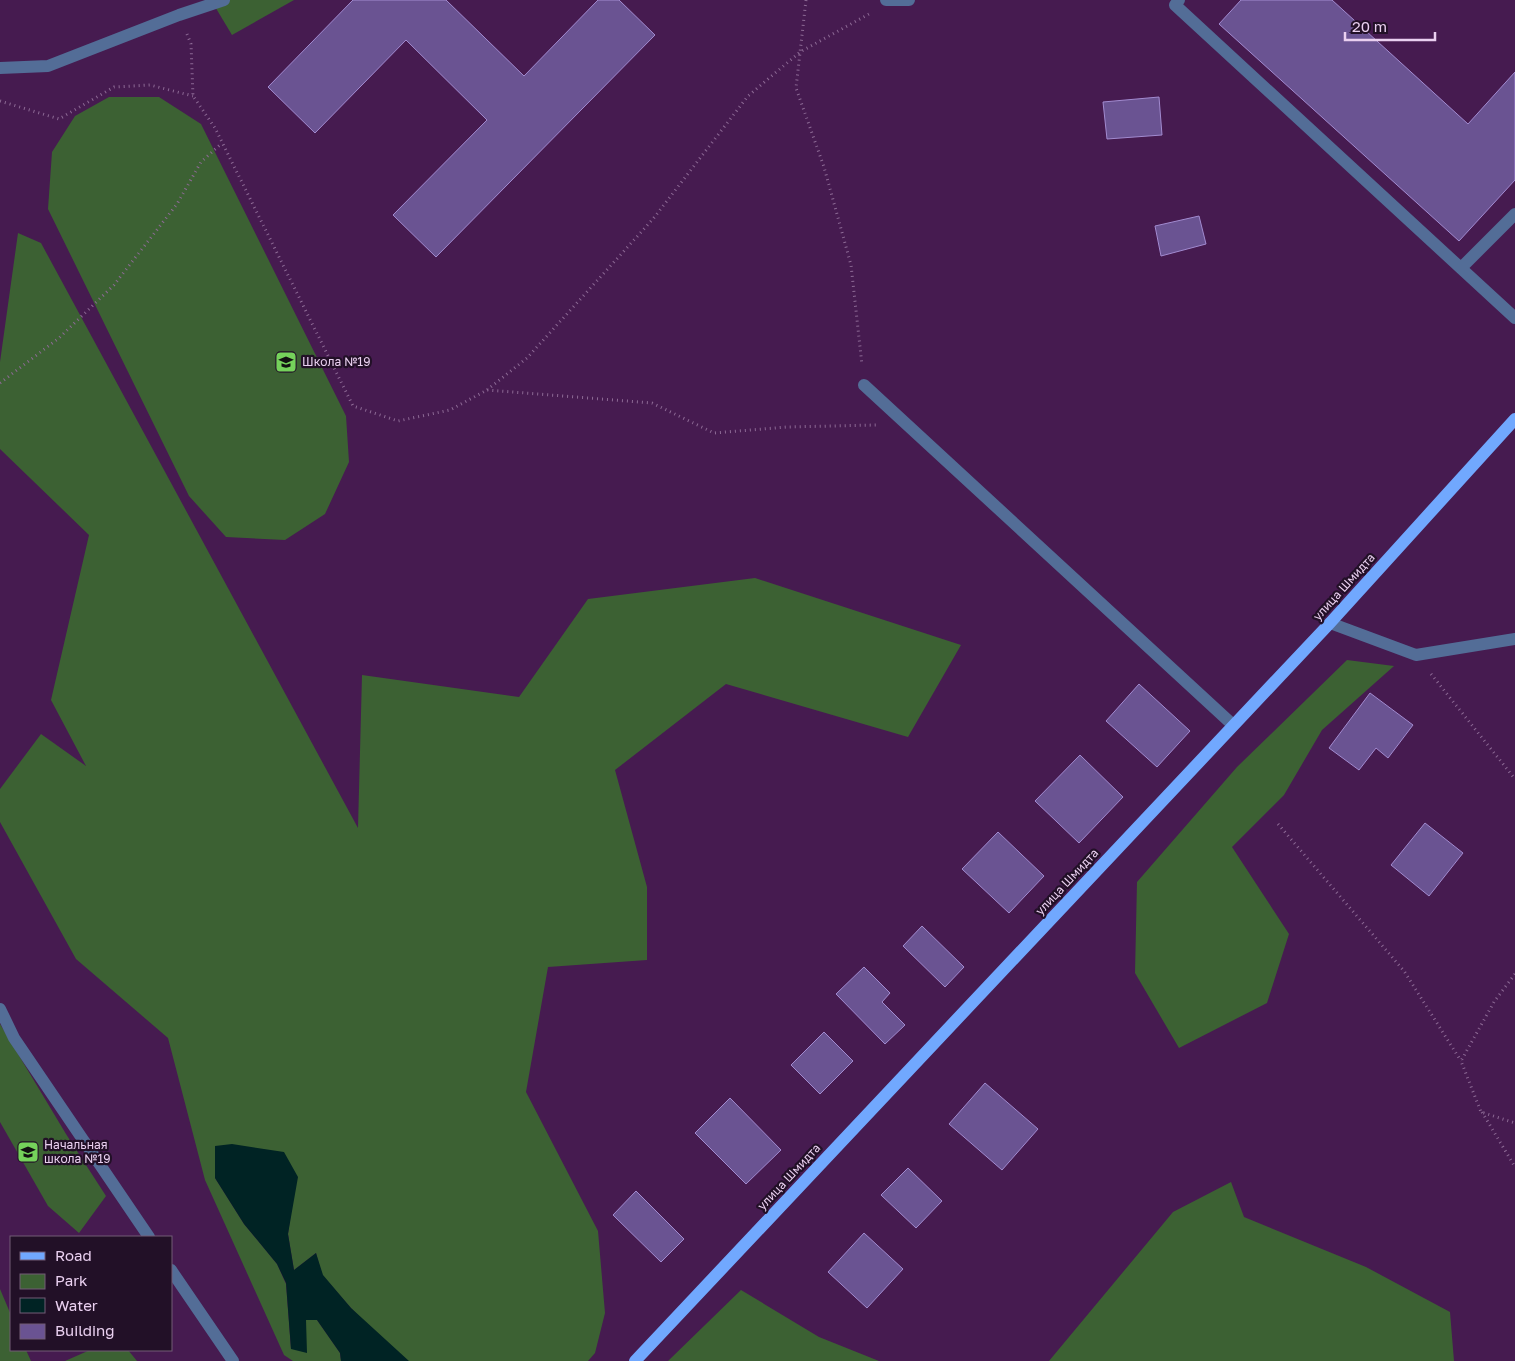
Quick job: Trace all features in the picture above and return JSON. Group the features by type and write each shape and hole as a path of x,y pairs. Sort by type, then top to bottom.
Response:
{"main road":[{"name":"улица Шмидта","path":"635,1361 1330,623 1515,419"}],"street":[{"path":"0,68 48,66 179,15 224,0"},
{"path":"889,1 909,0"},
{"path":"1179,0 1175,5 1515,318"},
{"path":"1461,268 1515,214"},
{"path":"864,385 1233,725"},
{"path":"1330,623 1416,655 1515,639"},
{"path":"0,1009 14,1038 148,1236"},
{"path":"172,1271 233,1361"}],"path":[{"path":"806,0 796,88 824,167 851,265 864,385"},
{"path":"179,15 191,44 194,96 215,128 352,406 398,421 450,410 487,390 527,358 653,219 748,96 800,52 889,1"},
{"path":"0,101 59,119 114,86 150,84 194,96"},
{"path":"0,383 59,338 114,286 177,204 201,162 222,142"},
{"path":"487,390 652,403 714,433 786,427 906,424"},
{"path":"1416,655 1515,779"},
{"path":"1278,824 1404,971 1461,1061 1481,1112 1515,1167"},
{"path":"1461,1061 1494,1002 1515,974"},
{"path":"1481,1112 1515,1123"}],"green space":[{"path":"211,0 294,0 232,35"},
{"path":"109,97 159,97 201,124 346,416 349,462 325,514 285,540 226,537 189,496 48,209 52,152 75,116"},
{"path":"18,233 41,243 358,828 362,675 519,697 588,599 755,578 961,645 908,737 726,684 615,770 647,887 647,960 548,967 526,1092 598,1231 605,1313 595,1353 588,1361 403,1361 351,1308 322,1275 316,1253 294,1270 288,1234 292,1206 215,1178 244,1224 277,1264 286,1284 291,1349 306,1320 317,1320 340,1353 341,1361 293,1361 284,1355 205,1180 168,1038 76,959 0,822 0,789 41,734 86,766 51,700 89,535 0,449 0,362"},
{"path":"1347,660 1394,666 1322,730 1284,795 1232,847 1289,934 1267,1003 1179,1048 1135,973 1137,882 1237,767"},
{"path":"0,1024 66,1134 106,1196 79,1233 48,1206 0,1122"},
{"path":"1231,1182 1244,1217 1366,1267 1450,1312 1454,1361 1049,1361 1173,1212"},
{"path":"0,1289 10,1313 10,1351 26,1351 31,1361 0,1361"},
{"path":"741,1290 819,1337 879,1361 668,1361"},
{"path":"88,1351 129,1351 137,1361 65,1361"}],"water":[{"path":"232,1144 284,1152 298,1177 288,1234 294,1270 316,1253 323,1275 351,1308 409,1361 341,1361 340,1353 317,1320 306,1320 307,1353 291,1349 286,1283 277,1264 244,1224 215,1178 215,1146"}],"building":[{"path":"353,0 446,0 524,76 598,0 619,0 655,35 436,257 393,215 487,120 406,40 315,133 268,87"},
{"path":"1241,0 1332,0 1468,124 1515,72 1515,180 1459,241 1219,24"},
{"path":"1159,97 1162,135 1107,139 1103,102"},
{"path":"1199,216 1206,244 1161,256 1155,226"},
{"path":"1139,684 1190,731 1157,767 1106,721"},
{"path":"1370,693 1413,725 1388,758 1376,748 1359,770 1329,748"},
{"path":"1080,755 1123,797 1079,843 1035,801"},
{"path":"1425,823 1463,853 1429,896 1391,865"},
{"path":"998,832 1044,876 1009,913 962,869"},
{"path":"922,926 964,967 945,987 903,946"},
{"path":"864,967 890,993 882,1002 905,1025 885,1044 836,994"},
{"path":"824,1032 853,1061 820,1094 791,1065"},
{"path":"985,1083 1038,1129 1002,1170 949,1124"},
{"path":"730,1098 781,1150 746,1184 695,1133"},
{"path":"908,1168 942,1201 916,1228 881,1195"},
{"path":"636,1191 684,1239 661,1262 613,1215"},
{"path":"864,1233 903,1269 867,1308 828,1272"}],"place":[{"name":"Школа №19","path":"286,362"},
{"name":"Начальная школа №19","path":"28,1152"}]}
